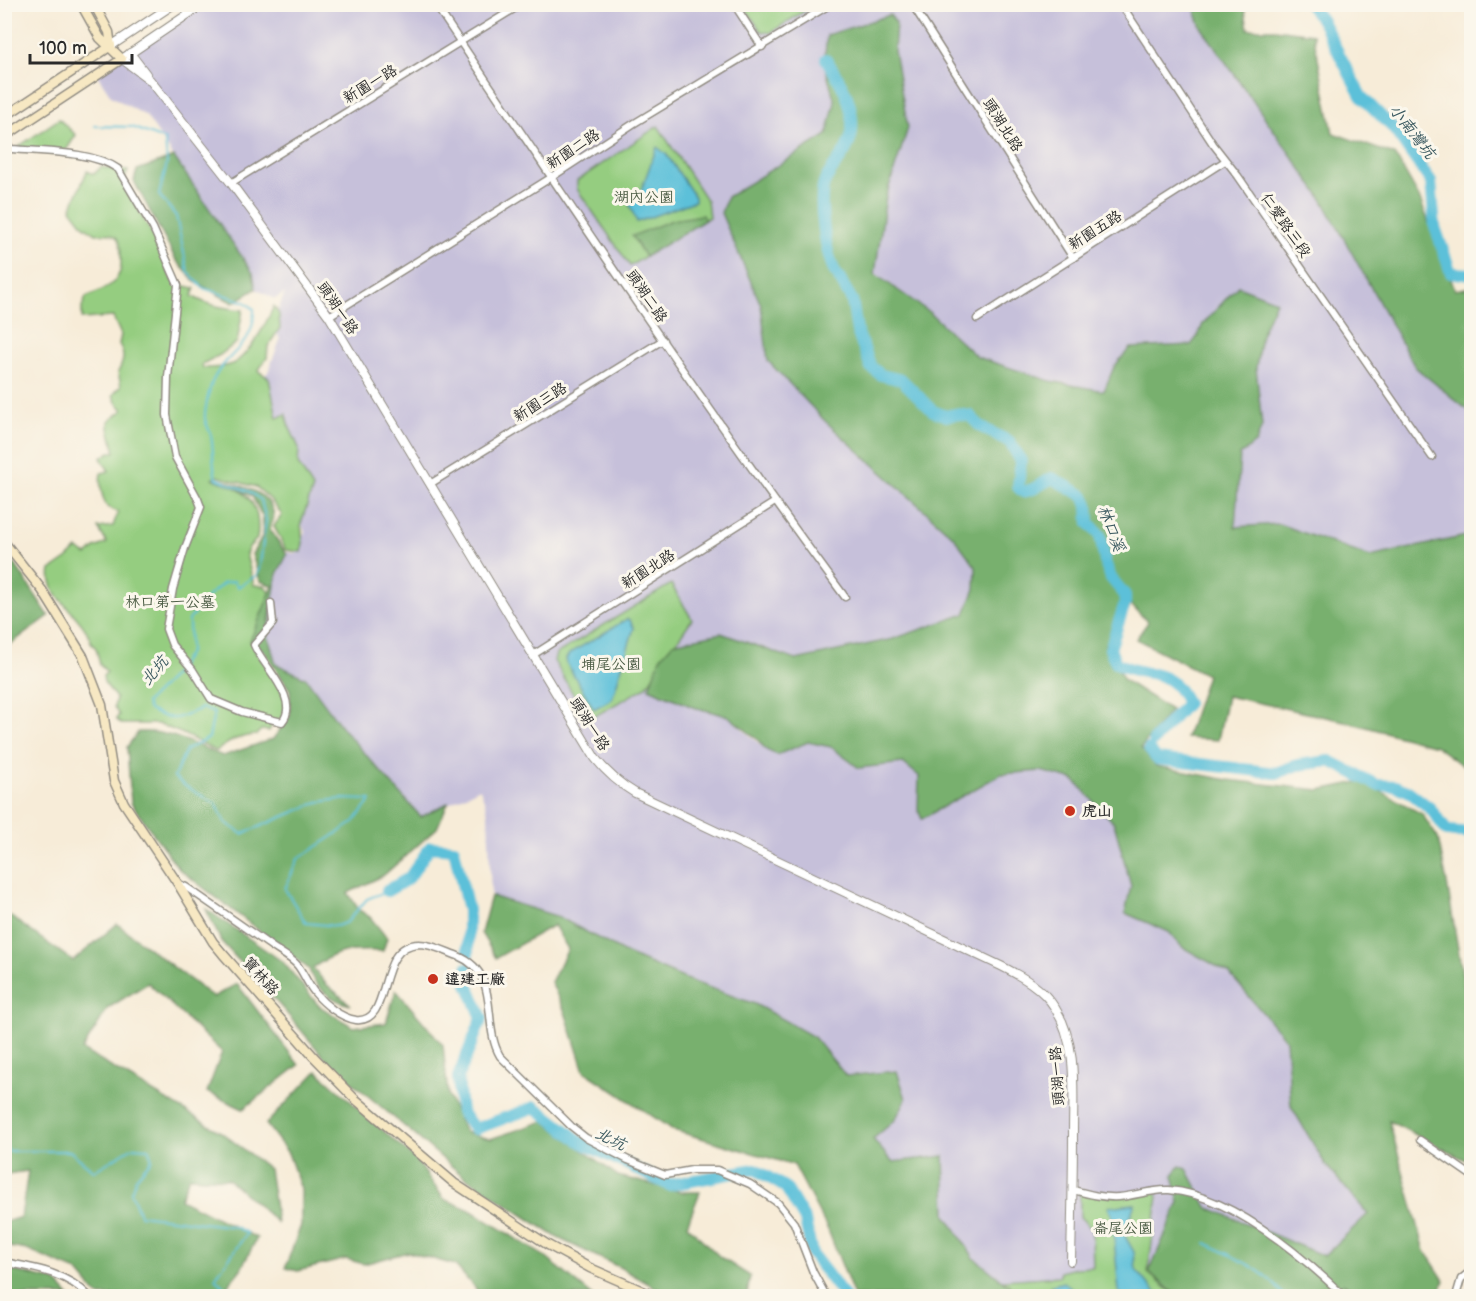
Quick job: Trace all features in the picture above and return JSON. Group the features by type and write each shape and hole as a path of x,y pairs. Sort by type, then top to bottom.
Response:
{"main road":[{"path":"4,136 122,59 111,46 100,38 81,4"},
{"path":"94,4 109,32 111,46"},
{"path":"4,117 111,46"},
{"name":"寶林路","path":"4,542 42,590 83,656 102,705 114,781 131,816 223,954 314,1057 354,1098 454,1183 548,1245 590,1268 654,1296"}],"street":[{"path":"111,46 174,4"},
{"path":"122,59 203,4"},
{"name":"頭湖二路","path":"435,4 775,502 845,597"},
{"name":"新園一路","path":"231,183 522,4"},
{"path":"734,4 762,47"},
{"name":"新園二路","path":"329,316 633,124 831,4"},
{"name":"頭湖北路","path":"912,4 1073,258"},
{"name":"仁愛路三段","path":"1121,4 1226,161 1432,457"},
{"path":"130,53 150,80"},
{"name":"頭湖一路","path":"122,59 150,80 231,183 329,316 595,758 606,772 620,784 1001,966 1022,977 1054,1006 1066,1030 1072,1073 1071,1261"},
{"path":"4,145 12,149 83,156 110,163 117,169 153,228 178,285 168,377 167,415 175,457 201,507 185,548 173,589 166,629 172,645 212,699 242,712 282,722 288,715 289,707 278,680 254,645 273,623 271,603"},
{"name":"新園五路","path":"977,319 1226,161"},
{"name":"新園三路","path":"430,484 663,340"},
{"name":"新園北路","path":"533,655 775,502"},
{"path":"178,884 186,887 296,964 315,993 343,1017 358,1020 369,1017 378,1007 391,963 399,951 419,944 435,947 465,959 479,973 487,987 494,1046 500,1056 571,1126 586,1138 628,1160 665,1175 692,1170 717,1170 750,1184 778,1203 794,1223 813,1272 826,1296"},
{"path":"1420,1140 1472,1176"},
{"path":"1073,1190 1096,1196 1117,1197 1164,1190 1187,1192 1211,1200 1244,1217 1316,1269 1344,1296"},
{"path":"4,1262 70,1280 89,1296"},
{"path":"1456,1296 1461,1280 1467,1274 1472,1274"}],"shaded area":[{"path":"205,5 1193,5 1201,27 1322,199 1415,367 1471,413 1471,535 1370,557 1279,524 1234,528 1240,455 1256,442 1262,426 1256,368 1261,335 1275,301 1203,324 1191,345 1130,348 1114,367 1104,391 1050,381 977,357 929,312 875,273 886,196 908,128 894,51 896,23 824,63 835,102 827,135 727,197 721,213 761,305 768,361 825,421 954,537 976,567 975,589 965,614 893,639 796,660 721,633 693,707 728,716 766,750 777,755 808,741 831,747 859,768 903,763 919,776 918,809 922,819 1001,774 1041,771 1074,780 1114,823 1131,886 1125,913 1170,932 1182,947 1229,973 1286,1040 1291,1106 1325,1164 1368,1214 1324,1256 1207,1207 1187,1169 1173,1175 1179,1202 1150,1272 1177,1296 1022,1296 974,1258 946,1215 944,1156 892,1162 872,1139 895,1120 846,1076 814,1037 627,954 559,917 491,896 488,813 480,788 422,817 343,729 306,678 276,664 250,641 287,552 297,554 305,532 248,393 268,372 280,340 273,323 285,293 275,299 256,289 253,273 146,116 111,96 96,73"}],"green space":[{"path":"743,5 814,5 770,33 761,31"},
{"path":"1193,5 1244,5 1248,29 1275,29 1313,34 1333,133 1395,155 1419,197 1455,290 1471,287 1471,413 1415,367 1322,199 1201,27"},
{"path":"890,15 896,23 894,51 908,128 886,196 875,274 929,312 977,357 1050,381 1104,391 1114,367 1130,348 1191,345 1203,324 1238,286 1276,301 1261,335 1256,368 1262,426 1256,442 1240,455 1235,527 1279,524 1370,557 1471,535 1471,772 1436,746 1344,721 1227,696 1218,740 1186,738 1207,675 1136,639 1148,622 1131,605 1105,645 1124,680 1171,710 1141,748 1156,766 1228,780 1320,790 1363,781 1422,814 1438,838 1471,1027 1471,1163 1389,1121 1425,1251 1444,1280 1439,1296 1365,1296 1343,1283 1356,1296 1177,1296 1149,1272 1179,1202 1173,1175 1180,1166 1187,1169 1207,1207 1324,1256 1368,1214 1325,1164 1291,1106 1286,1040 1229,973 1182,947 1169,932 1125,913 1131,886 1114,823 1074,780 1041,771 1001,774 922,819 918,810 919,776 903,763 859,768 831,747 808,742 777,755 766,750 757,739 728,716 693,707 649,688 660,658 673,643 721,633 796,660 893,639 965,614 975,589 976,567 954,537 825,421 768,361 761,305 721,213 727,197 827,135 835,102 824,63 827,35"},
{"path":"59,119 76,135 67,149 60,153 18,147"},
{"name":"湖內公園","path":"658,126 707,201 709,217 630,266 577,189 577,181"},
{"path":"174,157 253,273 256,289 233,303 195,282 176,260 134,181 137,170"},
{"name":"林口第一公墓","path":"101,167 128,171 123,182 176,284 195,288 192,296 204,302 243,310 237,342 220,355 202,364 203,368 224,367 236,362 253,344 274,306 279,314 280,328 268,346 267,358 258,371 269,378 277,418 286,414 299,448 298,464 313,488 301,523 303,543 301,552 286,550 274,526 282,515 270,499 256,487 217,476 213,478 243,493 255,510 258,524 257,539 246,554 254,585 265,586 272,595 271,621 255,652 275,676 287,703 281,720 274,721 269,731 261,730 256,735 234,740 216,751 158,724 121,724 116,719 119,715 114,707 116,698 104,682 103,676 107,672 100,665 96,648 82,625 56,594 51,582 51,570 77,549 87,555 95,548 107,543 98,528 113,526 118,512 105,504 100,479 101,473 109,471 101,458 110,452 115,452 109,421 123,410 113,395 121,386 118,372 123,358 119,344 121,335 113,317 82,319 82,307 86,297 108,286 118,276 121,266 121,249 115,236 96,234 84,226 71,209 87,171 94,174"},
{"path":"702,215 705,220 645,257 632,236 672,220"},
{"path":"222,480 252,490 266,499 273,513 270,529 287,555 277,574 267,633 276,664 306,678 343,729 421,817 448,803 437,828 384,875 348,893 359,910 370,917 387,938 383,951 339,953 313,968 326,984 351,1005 325,993 315,982 309,969 179,869 131,803 127,747 138,732 171,735 223,756 273,739 290,716 290,690 263,650 250,641 273,586 260,581 252,554 262,537 263,518 252,496"},
{"path":"5,549 49,616 5,648 4,579 7,575"},
{"name":"埔尾公園","path":"671,584 692,619 646,687 588,720 554,661 556,654"},
{"path":"491,896 559,917 627,954 688,980 755,1004 814,1037 846,1076 897,1071 906,1099 895,1120 873,1139 892,1162 944,1156 946,1215 974,1258 1022,1296 854,1296 828,1230 794,1165 673,1130 584,1071 565,1012 551,982 568,949 554,925 496,958 481,933"},
{"path":"206,909 283,962 319,1006 353,1027 386,1023 396,990 443,1045 448,1095 465,1132 490,1139 544,1121 618,1176 682,1192 700,1192 687,1225 720,1257 750,1276 747,1296 670,1296 621,1268 558,1238 462,1175 328,1062 221,941"},
{"path":"7,914 73,961 117,924 213,997 237,984 299,1065 243,1109 207,1092 222,1052 148,983 108,1008 82,1050 221,1132 269,1169 277,1222 228,1179 189,1177 180,1199 257,1238 241,1269 219,1296 98,1296 77,1271 27,1250 5,1246 5,1222 21,1217 28,1171 7,1174 5,1172 4,916"},
{"path":"317,1071 416,1160 444,1199 470,1210 544,1256 593,1296 506,1296 494,1290 480,1294 455,1265 408,1252 364,1264 346,1259 298,1271 285,1268 301,1225 301,1189 288,1153 266,1124"},
{"name":"崙尾公園","path":"1155,1189 1158,1196 1148,1273 1176,1296 1024,1296 1003,1280 1060,1276 1060,1272 1093,1267 1092,1229 1080,1217 1080,1190 1118,1195"},
{"path":"4,1268 55,1281 69,1296 5,1296"}],"water":[{"path":"657,147 667,155 695,197 695,201 637,222 626,197 640,193"},
{"path":"627,619 634,628 612,699 594,709 566,659 569,654"},
{"path":"1135,1204 1127,1223 1125,1236 1134,1252 1136,1270 1159,1296 1124,1296 1119,1292 1112,1216 1108,1207"},
{"path":"1063,1282 1080,1296 1062,1296 1050,1286"}],"waterway":[{"name":"小南灣坑","path":"1309,4 1322,21 1361,96 1393,128 1431,182 1435,227 1451,273 1472,274"},
{"name":"林口溪","path":"826,59 849,101 852,120 849,143 823,187 823,226 835,272"},
{"name":"北坑","path":"95,126 132,127 165,140 167,163 159,195 176,216 188,272 203,288 245,302 254,309 253,321 246,340 212,381 205,419 211,436 216,478 248,491 261,500 266,520 260,565 257,575 238,587 234,581 224,583 208,596 189,620 190,651 175,674 146,703 149,710 171,718 181,717 202,708 214,713 209,738 186,750 174,777 216,804 225,822 242,834 318,802 341,799 371,800 353,823 298,859 285,889 306,923 337,926 347,922 367,899 387,891"},
{"name":"林口溪","path":"839,278 852,300 857,331 871,367 881,375 902,380 933,411 946,416 956,414 970,416 981,427 1010,442 1021,461 1018,487 1023,492 1052,478 1084,496 1088,504 1089,523 1100,535 1105,562 1111,578 1125,595 1125,603 1110,649 1116,663 1147,673"},
{"name":"林口溪","path":"1154,674 1174,684 1187,703 1154,740"},
{"name":"林口溪","path":"1149,749 1157,759 1276,773 1298,765 1330,761 1377,785 1395,786 1408,791 1430,808 1447,831 1472,833"},
{"name":"北坑","path":"387,891 409,878 430,847 454,849 468,910 468,954"},
{"name":"北坑","path":"467,968 467,982 482,1018 458,1077 461,1112 475,1129 535,1107 581,1142 669,1185 755,1169 786,1188 805,1220 812,1254 844,1296"},
{"path":"4,1134 7,1151 70,1151 94,1171 133,1147 148,1148 152,1159 136,1178 131,1192 140,1215 235,1227 247,1233 215,1278 232,1296"},
{"path":"1206,1243 1259,1271 1284,1296"}],"place":[{"name":"虎山","path":"1070,811"},
{"name":"違建工廠","path":"433,979"}]}
